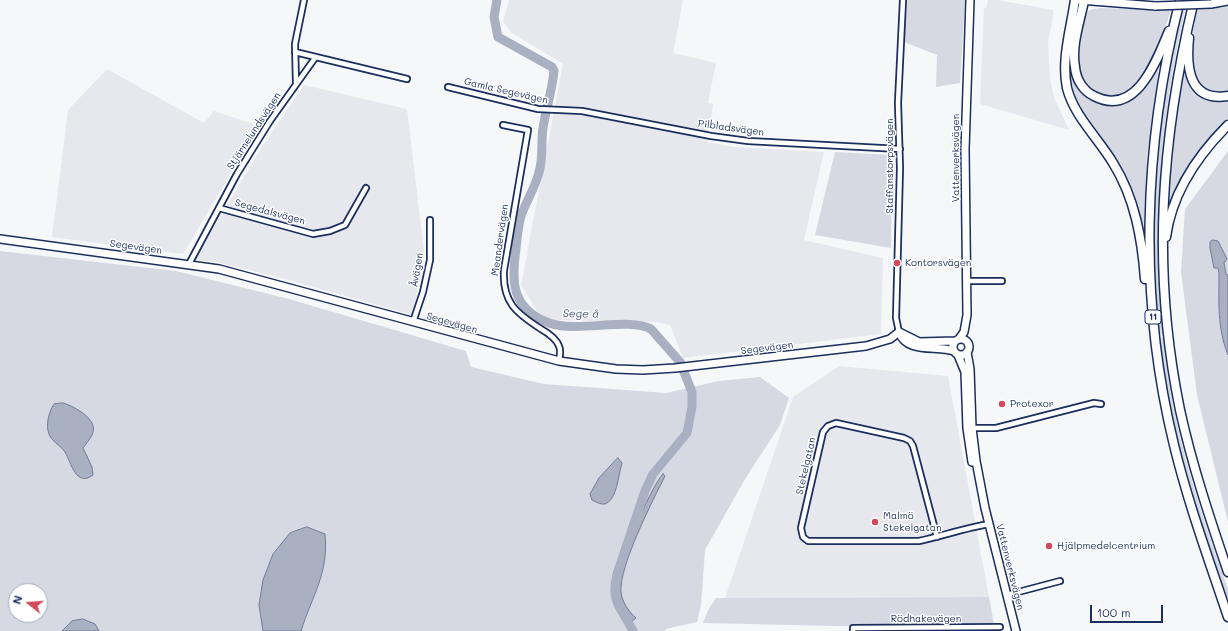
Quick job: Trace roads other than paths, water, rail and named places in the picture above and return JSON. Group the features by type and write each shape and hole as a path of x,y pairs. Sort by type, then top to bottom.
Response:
{"highway":[{"path":"1079,0 1074,57 1075,72 1085,90 1096,97 1107,100 1126,98 1137,90 1145,81 1157,61 1177,10"},
{"path":"1079,0 1066,59 1067,88 1078,113 1117,170 1133,205 1141,246 1150,336 1159,375"},
{"name":"11","path":"1180,0 1158,109 1149,200 1150,281 1159,375 1174,444 1184,483 1228,617"},
{"name":"11","path":"1195,0 1177,73 1168,140 1162,226 1164,289 1169,344 1182,418 1197,478 1228,572"},
{"path":"1195,0 1188,48 1190,76 1196,86 1204,93 1216,97 1228,96"},
{"path":"1164,289 1166,241 1176,199 1194,166 1228,124"}],"street":[{"path":"296,83 296,33 304,0"},
{"name":"Staffanstorpsvägen","path":"899,332 896,318 900,149 899,90 903,0"},
{"name":"Vattenverksvägen","path":"957,340 964,332 967,315 965,149 970,0"},
{"path":"1079,0 1156,6 1228,2"},
{"path":"295,52 407,79"},
{"path":"296,83 315,58"},
{"name":"Stjärnelundsvägen","path":"189,264 219,208 270,121 296,83"},
{"name":"Gamla Segevägen","path":"448,87 538,109 559,111"},
{"name":"Pilbladsvägen","path":"559,111 582,111 711,136 748,141 900,149"},
{"name":"Meandervägen","path":"503,125 528,130 504,270 504,288 508,299 516,310 556,340 560,348 559,361"},
{"name":"Segedalsvägen","path":"219,208 313,234 330,231 345,225 366,188"},
{"name":"Åvägen","path":"413,322 423,292 430,260 430,220"},
{"name":"Segevägen","path":"0,240 219,269 559,361 616,369 643,370 674,368 866,346 890,339 899,332"},
{"path":"967,281 1002,281"},
{"name":"Vattenverksvägen","path":"967,315 969,322 968,343"},
{"path":"899,332 919,342 962,339 968,343 967,352 956,353 946,348 913,345 904,341 899,332"},
{"path":"956,353 953,346 957,340"},
{"name":"Vattenverksvägen","path":"967,352 971,373 969,428"},
{"name":"Vattenverksvägen","path":"956,353 965,372 969,428 985,508 1016,631"},
{"path":"969,428 996,428 1094,403 1101,404"},
{"name":"Stekelgatan","path":"936,538 913,446 910,441 904,438 836,423 828,426 823,432 801,528 803,537 808,541 919,541 936,538 989,524"},
{"path":"1007,595 1060,581"},
{"name":"Rödhakevägen","path":"853,630 962,629 1000,627"}],"water":[{"path":"1213,240 1218,241 1227,259 1224,263 1226,274 1228,275 1228,355 1224,345 1220,325 1219,273 1218,268 1214,268 1210,248 1210,242"},
{"path":"63,403 85,414 94,429 92,435 83,448 92,467 93,475 87,478 78,476 65,452 52,439 48,431 49,417 54,404"},
{"path":"618,458 622,463 617,486 613,496 605,504 592,500 590,494 599,478"},
{"path":"663,474 665,476 638,533 625,566 621,592 628,610 636,618 632,621 621,607 617,598 617,587 620,572 641,515 649,497"},
{"path":"307,527 325,534 326,548 319,584 301,631 263,631 259,605 263,580 273,554 290,533"},
{"path":"83,619 95,624 99,631 62,631 72,621"}],"waterway":[{"name":"Sege å","path":"497,0 494,17 498,37 552,67 554,71 543,128 540,168 537,180 519,224 514,261 514,284 517,294 521,302 528,310 537,317 549,323 561,326 630,324 651,329 680,362 692,392 692,407 687,433 653,474 645,491 617,574 615,584 616,598 633,631"}],"place":[{"name":"Kontorsvägen","path":"897,263"},
{"name":"Protexor","path":"1002,404"},
{"name":"Malmö Stekelgatan","path":"875,522"},
{"name":"Hjälpmedelcentrium","path":"1049,546"}]}
